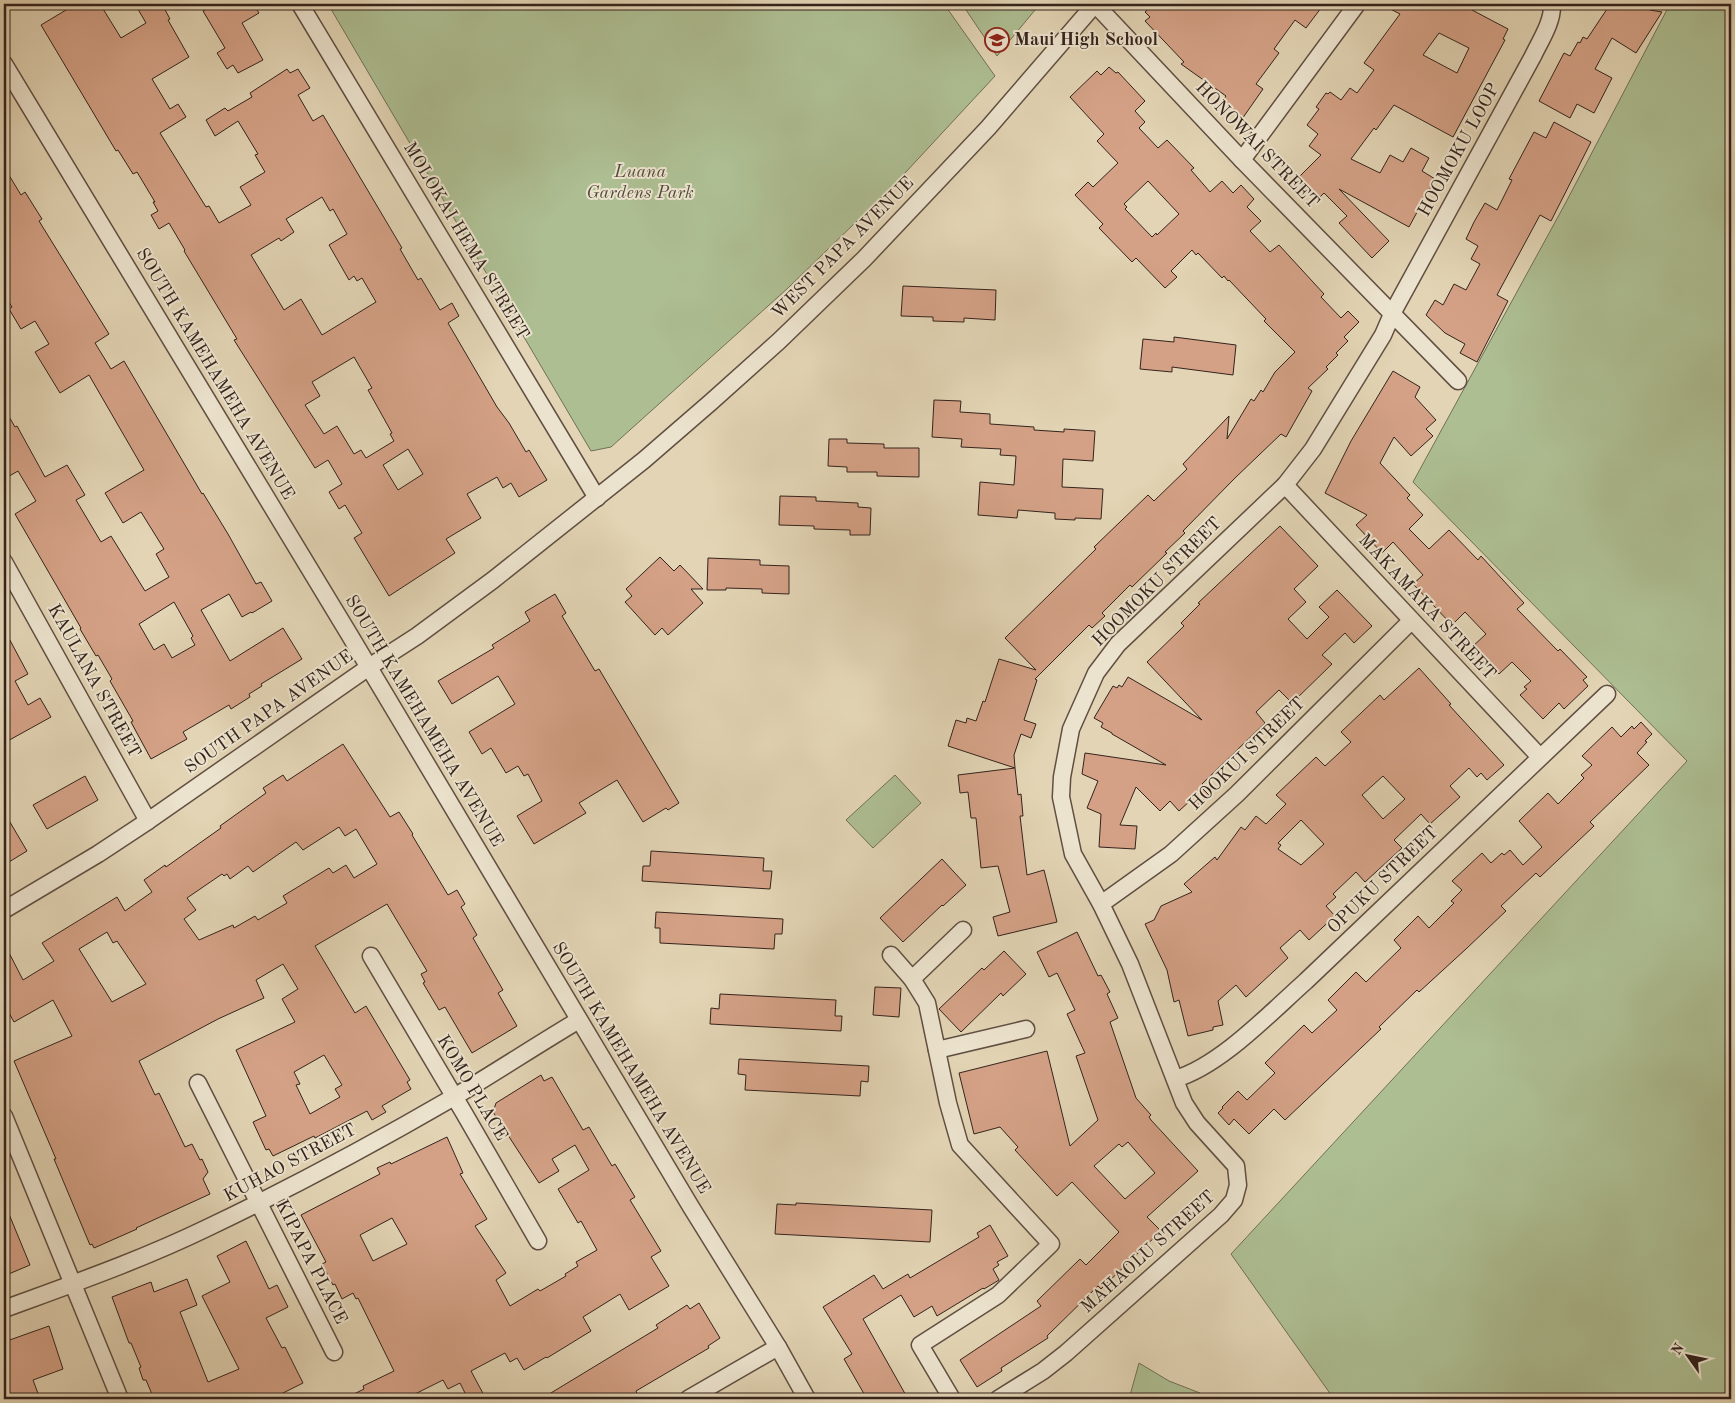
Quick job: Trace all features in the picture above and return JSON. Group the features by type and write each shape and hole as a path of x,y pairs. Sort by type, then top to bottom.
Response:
{"street":[{"name":"MOLOKAI HEMA STREET","path":"300,4 597,498"},
{"name":"WEST PAPA AVENUE","path":"597,498 711,402 779,341 864,259 988,128 1096,4"},
{"name":"HONOWAI STREET","path":"1096,4 1242,160 1393,312 1458,381"},
{"path":"1242,160 1357,4"},
{"name":"HOOMOKU LOOP","path":"1393,312 1533,56 1550,21 1552,4"},
{"name":"SOUTH KAMEHAMEHA AVENUE","path":"4,64 369,667 808,1399"},
{"name":"HOOMOKU STREET","path":"1175,1079 1130,964 1101,904 1073,854 1061,797 1062,777 1071,729 1096,673 1118,644 1284,485 1313,450 1383,335 1393,312"},
{"name":"MAKAMAKA STREET","path":"1284,485 1540,757"},
{"name":"SOUTH PAPA AVENUE","path":"4,910 98,854 148,821 369,667 417,636 494,580 597,498"},
{"name":"KAULANA STREET","path":"4,562 148,821"},
{"name":"HOOKUI STREET","path":"1101,904 1178,848 1237,794 1412,621"},
{"name":"OPUKU STREET","path":"1175,1079 1189,1075 1231,1048 1306,981 1607,694"},
{"path":"912,979 963,930"},
{"path":"891,955 912,979 927,1003 948,1103 960,1145 1050,1244 998,1295 920,1345 952,1399"},
{"name":"KOMO PLACE","path":"371,956 538,1241"},
{"name":"KUHAO STREET","path":"4,1309 140,1258 259,1203 454,1096 579,1020"},
{"path":"937,1050 1026,1029"},
{"name":"MAHAOLU STREET","path":"998,1399 1043,1371 1066,1353 1221,1214 1234,1200 1238,1185 1236,1166 1197,1123 1184,1103 1175,1079"},
{"name":"KIPAPA PLACE","path":"198,1083 334,1352"},
{"path":"4,1116 120,1399"},
{"path":"688,1399 778,1347"}],"green space":[{"name":"Luana Gardens Park","path":"328,4 944,4 995,76 892,187 788,288 611,447 591,451"},
{"path":"962,4 1040,4 997,56"},
{"path":"1670,4 1731,4 1731,1399 1334,1399 1231,1254 1687,761 1413,482 1565,204"},
{"path":"895,775 921,803 873,848 846,820"},
{"path":"1139,1363 1169,1381 1200,1393 1203,1399 1129,1399"}],"building":[{"path":"76,4 100,4 121,38 146,23 135,4 162,4 170,19 168,20 189,57 152,79 170,109 178,104 186,117 160,133 206,207 209,206 219,223 251,205 240,187 265,172 255,155 258,154 238,121 215,136 206,120 225,108 228,111 252,97 250,93 287,69 290,73 298,69 310,88 298,95 313,121 323,115 402,248 400,249 418,280 421,278 440,310 452,303 459,316 448,323 497,407 526,452 529,450 547,480 519,497 511,483 503,488 497,477 467,494 481,518 446,539 455,553 389,596 354,538 362,533 345,505 339,509 329,492 342,484 328,460 315,468 234,340 237,339 169,223 159,229 151,215 158,211 153,202 155,202 137,172 133,174 118,150 116,151 41,25","holes":["322,197 330,211 333,209 347,234 329,245 349,280 354,276 357,281 362,278 376,302 322,335 301,299 284,310 251,255 279,238 281,241 294,232 286,219","354,357 372,388 368,390 392,433 390,434 394,441 366,458 361,450 354,454 337,426 324,434 305,405 320,396 312,382","408,449 423,474 398,490 383,465"]},
{"path":"215,4 253,4 259,13 242,23 263,60 238,73 233,65 227,69 217,53 225,48 203,11"},
{"path":"1154,4 1324,4 1306,28 1295,20 1274,49 1279,53 1256,84 1263,89 1242,119 1234,112 1231,116 1218,107 1226,96 1181,64 1184,62 1145,21 1150,17 1145,12"},
{"path":"1381,4 1475,4 1472,10 1508,29 1503,39 1505,40 1453,137 1394,105 1351,159 1380,173 1390,155 1403,162 1411,148 1429,158 1422,171 1435,179 1409,227 1339,189 1389,241 1372,258 1339,223 1347,216 1324,193 1317,200 1297,179 1321,155 1309,146 1318,134 1307,125 1319,109 1316,107 1326,93 1330,92 1341,100 1350,88 1357,93 1374,70 1364,63 1400,14","holes":["1439,33 1469,48 1457,73 1423,55"]},
{"path":"1613,4 1624,8 1625,6 1638,8 1641,4 1651,4 1650,10 1662,12 1636,53 1612,38 1595,69 1612,78 1594,113 1577,104 1570,118 1539,101 1564,53 1570,56 1583,37 1587,39 1609,6 1611,7"},
{"path":"1109,67 1116,73 1118,72 1145,101 1135,111 1145,122 1139,128 1158,148 1167,140 1194,168 1191,170 1210,192 1222,181 1233,193 1241,185 1254,199 1247,207 1261,221 1250,231 1270,252 1279,245 1324,294 1321,297 1341,318 1348,311 1359,322 1344,337 1348,341 1326,367 1328,369 1308,388 1312,391 1286,437 1281,434 1235,478 1183,531 1185,533 1165,552 1167,553 1132,587 1130,585 1102,613 1105,616 1092,628 1089,625 1035,679 1037,680 1024,720 1036,724 1031,738 1021,734 1014,755 1015,768 948,746 956,720 966,723 967,718 976,721 983,701 985,702 999,659 1036,670 1005,638 1148,495 1154,501 1187,469 1183,464 1229,416 1227,439 1251,399 1254,401 1261,390 1263,392 1275,372 1295,352 1264,321 1266,319 1229,280 1224,276 1222,278 1198,253 1196,255 1192,250 1171,271 1177,277 1165,288 1136,258 1132,262 1099,228 1103,224 1075,195 1088,182 1093,187 1118,163 1097,141 1104,134 1070,97 1097,71 1101,75","holes":["1148,181 1179,214 1157,235 1156,233 1152,237 1125,209 1127,207 1124,204"]},
{"path":"1554,122 1591,142 1551,221 1540,215 1497,295 1508,301 1477,362 1460,353 1465,344 1445,333 1426,315 1435,300 1443,305 1454,284 1466,290 1480,264 1471,259 1478,246 1466,239 1474,222 1485,203 1497,210 1512,180 1509,179 1534,132 1546,138"},
{"path":"4,167 21,195 25,192 42,219 39,221 109,334 95,343 111,369 124,361 256,584 261,582 272,601 242,617 229,594 201,610 230,661 283,628 302,659 261,684 262,686 249,694 250,697 231,709 229,705 183,732 187,739 151,759 131,722 133,721 110,681 112,679 80,629 15,514 36,501 18,471 4,479 4,408 15,427 17,426 45,477 67,465 85,495 76,500 101,542 111,536 145,591 169,577 156,554 164,549 141,512 123,523 105,493 144,470 89,375 60,393 35,352 49,344 35,321 21,329 9,309 12,307 4,294","holes":["174,602 193,636 191,638 195,645 172,658 164,644 154,650 139,624"]},
{"path":"903,286 996,290 995,320 964,318 964,322 933,321 933,317 901,316"},
{"path":"1174,337 1236,345 1233,375 1172,367 1172,372 1140,369 1143,339 1174,342"},
{"path":"1393,371 1420,387 1415,397 1436,420 1426,429 1433,436 1411,456 1394,437 1380,463 1410,495 1407,498 1423,515 1409,529 1429,549 1449,530 1478,560 1481,556 1524,603 1517,609 1558,651 1560,649 1587,677 1583,680 1588,686 1564,709 1559,703 1543,719 1520,695 1527,689 1524,687 1531,681 1512,662 1499,674 1472,647 1486,634 1465,612 1452,625 1413,584 1423,575 1393,542 1382,553 1356,525 1367,515 1325,493 1351,441"},
{"path":"934,400 961,401 960,412 990,414 990,424 1034,427 1034,430 1064,432 1064,429 1095,431 1093,461 1063,459 1062,487 1103,489 1101,519 1055,519 1055,513 1018,510 1017,518 978,515 980,482 1014,485 1016,456 1000,455 1001,449 961,447 962,439 932,437"},
{"path":"829,439 847,439 847,443 884,444 884,448 919,448 919,477 877,476 877,472 847,472 847,467 828,466"},
{"path":"780,496 816,497 816,501 858,503 858,507 871,508 870,535 850,535 850,530 814,529 814,526 779,525"},
{"path":"1280,526 1318,566 1294,589 1306,602 1288,619 1307,639 1329,617 1319,607 1337,590 1372,626 1354,643 1345,633 1322,655 1332,664 1292,703 1279,690 1256,712 1265,723 1202,784 1204,786 1202,788 1209,795 1197,806 1191,800 1179,811 1170,801 1160,811 1136,787 1120,825 1137,826 1135,849 1099,847 1101,814 1087,808 1098,781 1082,774 1085,753 1166,765 1101,727 1103,723 1094,718 1113,686 1117,688 1119,685 1122,687 1128,677 1202,720 1147,662 1184,626 1181,623 1200,604 1198,603"},
{"path":"660,557 674,571 680,565 703,589 691,589 703,603 668,635 662,628 655,635 625,602 632,596 626,589"},
{"path":"708,558 760,560 760,565 789,566 789,594 762,593 762,589 726,588 726,590 707,590"},
{"path":"555,594 566,613 562,616 595,671 599,669 679,803 668,810 666,808 643,822 617,780 579,803 586,813 534,844 517,816 542,801 528,774 524,776 518,766 506,773 491,748 482,754 469,732 515,704 498,676 452,704 438,681 494,648 492,645 530,621 525,612"},
{"path":"4,629 28,674 15,681 28,705 40,698 51,717 4,743"},
{"path":"1419,668 1451,704 1449,705 1504,765 1487,780 1481,773 1477,777 1469,768 1450,786 1460,797 1430,824 1421,814 1394,840 1402,848 1365,882 1356,872 1333,894 1336,897 1326,906 1335,916 1309,940 1300,930 1280,948 1288,958 1246,997 1236,985 1218,1001 1223,1025 1213,1027 1213,1030 1188,1036 1179,1000 1174,1002 1167,970 1145,924 1154,920 1161,906 1192,892 1184,884 1215,857 1217,860 1241,827 1245,830 1256,816 1266,824 1286,804 1276,795 1316,757 1325,766 1351,742 1341,732 1380,695 1384,700","holes":["1383,776 1405,799 1383,819 1362,795","1301,820 1324,844 1301,865 1278,849 1281,845 1278,843"]},
{"path":"1641,722 1652,734 1637,753 1649,765 1590,822 1594,826 1540,877 1536,873 1501,906 1506,911 1419,992 1417,990 1379,1027 1381,1029 1285,1120 1274,1109 1249,1134 1234,1119 1229,1125 1218,1113 1222,1107 1238,1091 1247,1100 1275,1073 1265,1063 1304,1025 1312,1033 1337,1010 1328,1000 1356,972 1366,982 1401,948 1394,940 1418,916 1429,928 1454,903 1451,901 1462,890 1452,881 1482,853 1491,863 1502,853 1504,855 1510,850 1523,865 1542,847 1519,821 1548,793 1558,804 1584,778 1581,775 1592,765 1582,756 1612,727 1621,737 1632,726 1634,729"},
{"path":"343,744 390,817 399,812 448,895 457,890 465,904 461,907 477,935 473,938 503,990 498,993 517,1026 472,1053 445,1007 439,1010 423,983 425,982 421,974 427,971 387,904 315,946 355,1013 366,1006 410,1080 407,1082 411,1089 382,1106 386,1112 372,1120 367,1111 315,1138 314,1136 273,1156 269,1149 266,1150 253,1122 266,1116 236,1050 295,1022 282,999 298,989 283,964 256,980 264,998 218,1019 139,1061 155,1095 159,1093 185,1147 192,1144 200,1160 202,1159 208,1172 203,1179 210,1194 94,1248 92,1244 90,1245 14,1061 72,1036 53,1000 14,1022 4,1004 4,943 23,980 54,961 42,943 117,897 125,911 152,892 144,880 165,865 166,867 221,828 220,826 266,793 263,788 283,775 287,781","holes":["339,827 345,836 356,829 377,864 354,878 346,865 333,873 329,868 283,896 287,903 258,920 255,916 234,928 233,925 199,940 184,919 196,910 187,898 222,874 224,876 227,874 230,879 248,866 253,872 296,842 303,850","107,932 113,943 117,941 146,984 112,1002 79,949","324,1055 342,1085 335,1089 340,1097 310,1114 296,1085 300,1084 294,1072"]},
{"path":"1015,768 1018,795 1021,794 1023,816 1020,816 1027,875 1044,870 1057,922 998,936 993,917 1010,912 998,866 981,868 976,818 971,818 968,792 960,793 958,775"},
{"path":"85,776 98,800 47,829 33,805"},
{"path":"4,812 27,851 4,865"},
{"path":"651,851 764,858 763,871 772,871 770,889 642,881 643,866 650,866"},
{"path":"942,859 966,885 903,942 880,918"},
{"path":"656,912 783,919 782,934 775,934 774,949 660,943 660,928 655,928"},
{"path":"1077,932 1098,976 1101,975 1110,992 1107,994 1118,1018 1110,1022 1136,1098 1151,1115 1149,1117 1151,1120 1198,1171 1147,1217 1161,1231 1101,1289 1098,1286 1047,1336 1048,1338 1001,1368 1002,1371 977,1387 960,1360 1041,1306 1037,1301 1080,1259 1086,1265 1119,1232 1072,1182 1057,1196 1015,1150 1018,1147 1000,1127 974,1134 959,1073 1047,1051 1070,1146 1098,1120 1076,1056 1085,1053 1067,1014 1075,1010 1057,973 1049,977 1037,952","holes":["1128,1142 1155,1173 1125,1199 1094,1166 1119,1144 1122,1147"]},
{"path":"1004,951 1026,974 1003,996 1001,993 961,1032 939,1009 982,968 984,970"},
{"path":"875,987 901,988 899,1017 873,1015"},
{"path":"720,994 836,1000 835,1016 842,1016 841,1031 710,1024 711,1008 719,1009"},
{"path":"739,1059 869,1066 868,1082 861,1081 860,1096 745,1090 746,1075 738,1074"},
{"path":"541,1075 544,1081 552,1077 583,1130 589,1127 612,1166 615,1164 635,1197 630,1200 661,1251 651,1257 669,1286 629,1310 620,1294 583,1317 591,1331 524,1370 517,1358 510,1362 505,1353 471,1371 486,1399 468,1399 460,1383 448,1389 443,1380 405,1399 344,1399 364,1389 363,1386 394,1371 358,1298 356,1299 353,1293 342,1299 335,1284 333,1285 322,1264 326,1262 301,1215 380,1174 377,1168 390,1162 391,1164 447,1137 463,1173 460,1174 487,1219 475,1226 506,1273 496,1280 510,1306 538,1289 540,1291 566,1276 565,1274 578,1266 576,1262 597,1250 581,1221 578,1223 558,1189 589,1170 575,1145 552,1159 559,1171 539,1183 493,1112 496,1103","holes":["392,1218 407,1244 373,1261 360,1235"]},
{"path":"4,1202 30,1265 4,1276"},
{"path":"796,1203 932,1210 930,1242 775,1234 777,1204 796,1205"},
{"path":"990,1225 1008,1256 997,1262 999,1265 993,1269 999,1280 937,1316 932,1306 914,1317 901,1295 863,1319 908,1399 867,1399 844,1359 852,1354 823,1307 874,1275 883,1289 908,1274 910,1278 979,1237 977,1233"},
{"path":"246,1241 269,1289 277,1285 288,1307 266,1318 282,1348 285,1347 303,1383 271,1399 154,1399 146,1380 143,1380 139,1368 141,1367 131,1343 129,1343 112,1297 151,1282 154,1292 187,1279 197,1305 180,1312 208,1382 239,1369 202,1296 230,1282 217,1256"},
{"path":"699,1303 720,1338 708,1346 709,1348 636,1391 637,1394 629,1399 541,1399 658,1328 656,1325 687,1305 690,1309"},
{"path":"49,1326 63,1369 33,1380 40,1399 12,1399 4,1378 4,1342"}],"place":[{"name":"Maui High School","path":"997,40"}]}
